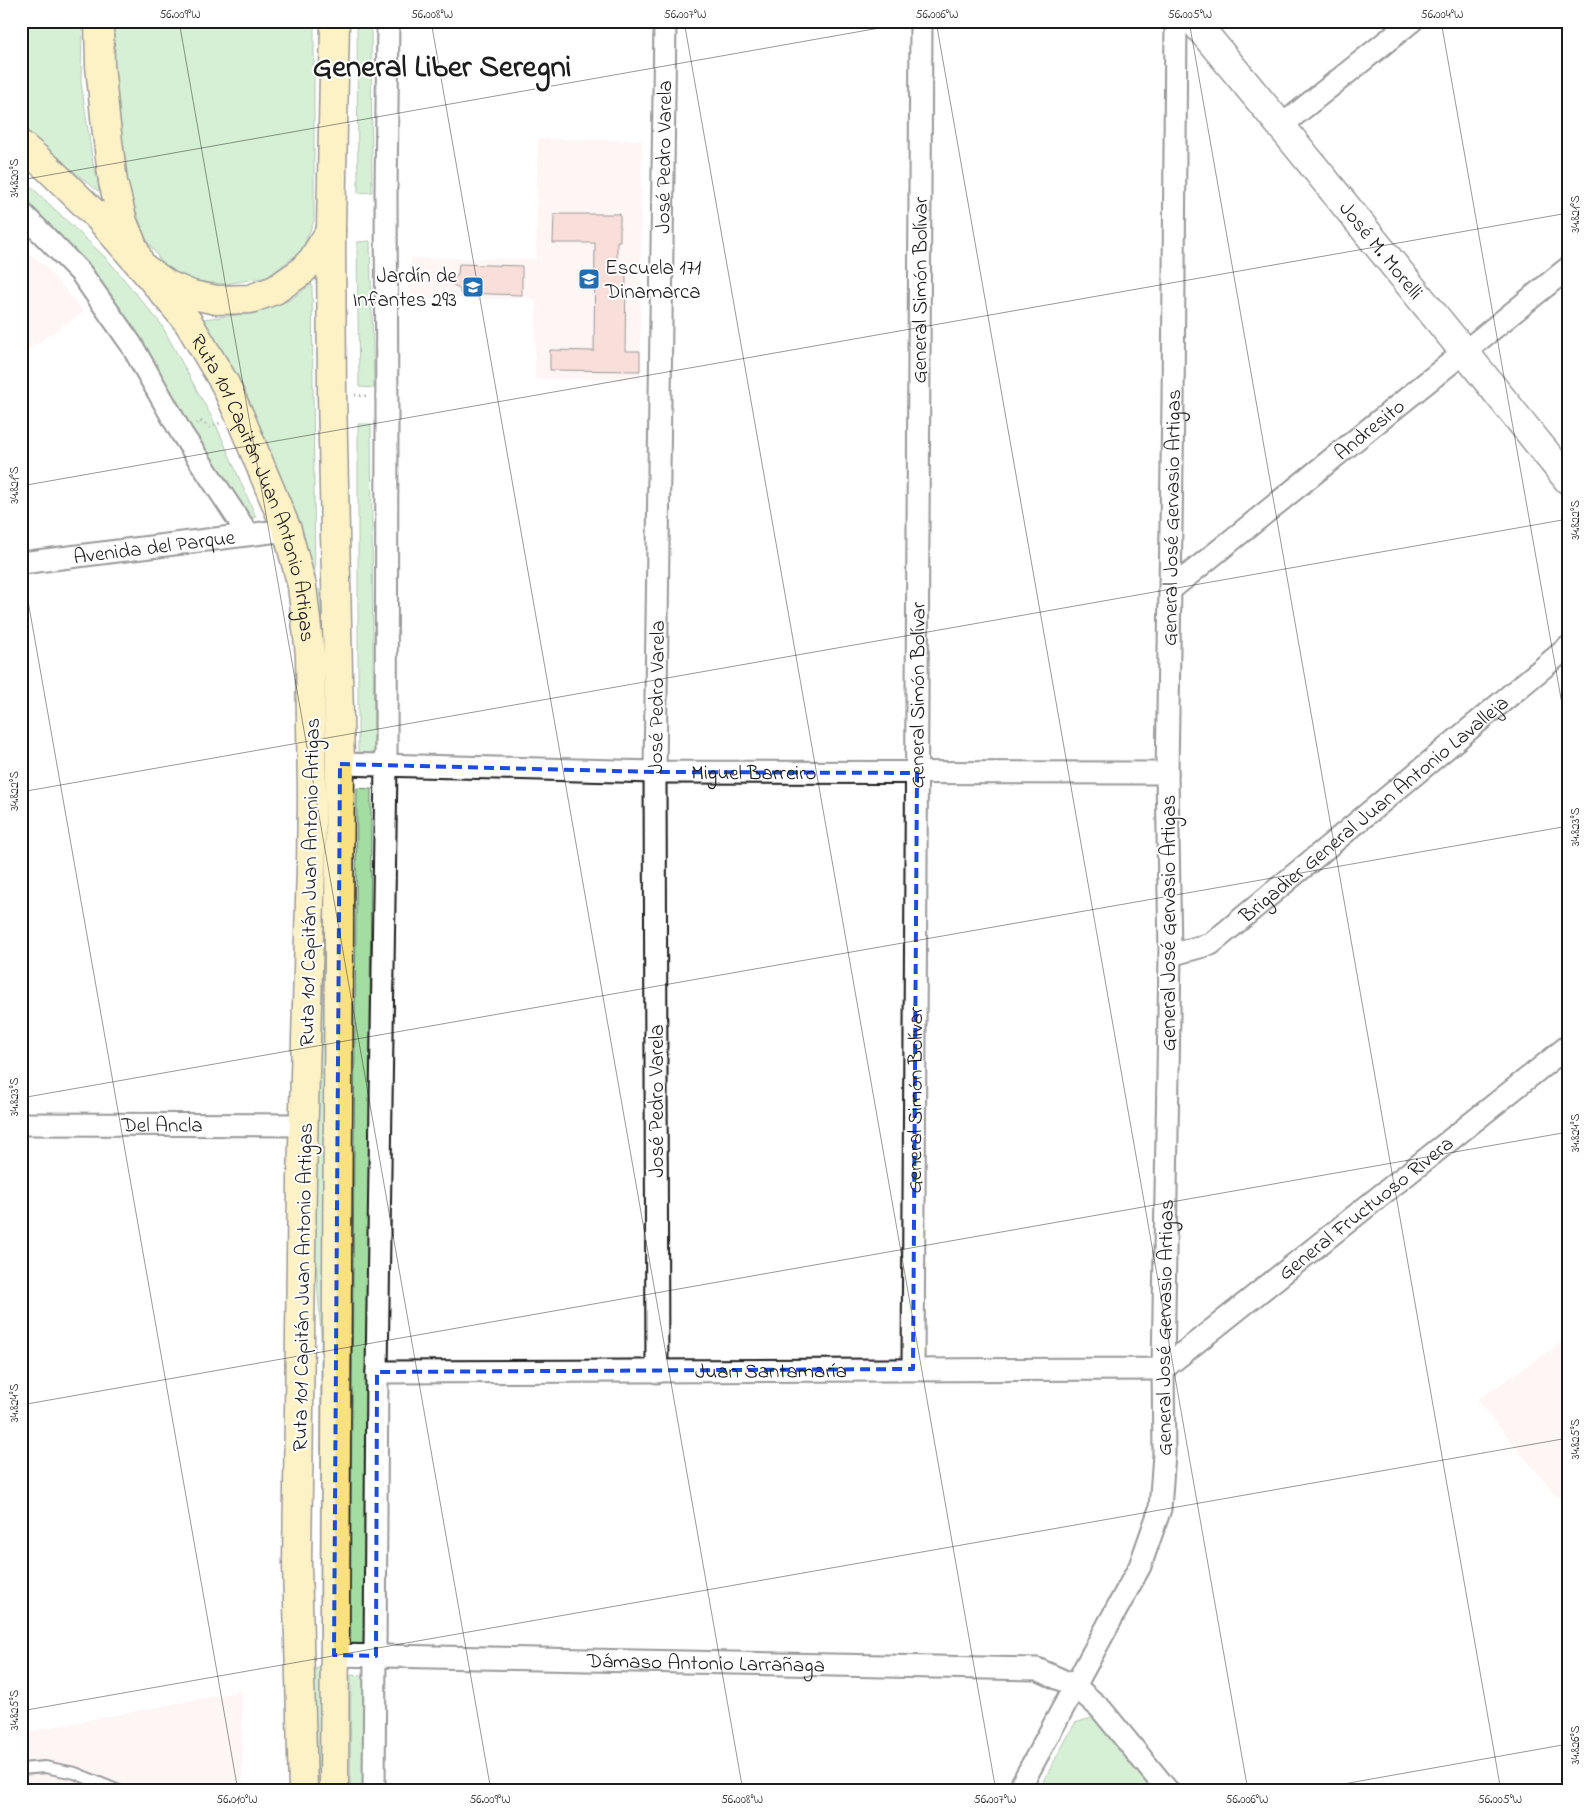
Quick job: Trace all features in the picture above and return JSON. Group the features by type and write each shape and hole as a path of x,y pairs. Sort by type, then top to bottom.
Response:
{"highway":[{"name":"Ruta 101 Capitán Juan Antonio Artigas","path":"99,21 100,65 113,182 123,222 141,266 188,322 225,384 240,417 287,530 302,586 310,654 312,796 301,1217 298,1564 302,1791"},
{"name":"Ruta 101 Capitán Juan Antonio Artigas","path":"334,1791 340,764 332,394 331,230 335,21"},
{"path":"21,146 49,169 100,219 141,266 168,285 192,295 218,300 250,299 274,290 301,272 313,260 331,230"}],"street":[{"path":"374,1791 377,1372 386,765 386,192 388,21"},
{"name":"José Pedro Varela","path":"657,1372 654,772 665,21"},
{"name":"General Simón Bolívar","path":"913,1369 921,21"},
{"name":"General José Gervasio Artigas","path":"1018,1791 1140,1566 1160,1509 1164,1454 1163,1369 1170,956 1167,773 1174,393 1176,21"},
{"name":"José M. Morelli","path":"1194,21 1282,126 1568,480"},
{"path":"1282,126 1412,21"},
{"path":"21,212 82,273 131,344 182,434 248,534"},
{"name":"Andresito","path":"1170,590 1463,351 1568,268"},
{"name":"Avenida del Parque","path":"21,563 287,530"},
{"name":"Brigadier General Juan Antonio Lavalleja","path":"1170,956 1211,944 1568,647"},
{"name":"Miguel Barreiro","path":"340,764 654,772 1167,773"},
{"name":"General Fructuoso Rivera","path":"1163,1369 1568,1046"},
{"name":"Del Ancla","path":"21,1124 304,1125"},
{"name":"Juan Santamaría","path":"377,1372 1163,1369"},
{"name":"Dámaso Antonio Larrañaga","path":"334,1655 1037,1670 1075,1686 1101,1709 1168,1791"}],"lane":[{"path":"21,1768 45,1767 76,1774 119,1791"}],"path":[{"path":"332,394 387,396"},
{"path":"182,434 200,422 210,427 240,417"}],"highlighted area":[{"path":"340,764 655,772 917,773 913,1369 377,1372 376,1656 334,1655"}],"shaded area":[{"name":"Escuela 171 Dinamarca","path":"538,139 642,140 640,379 535,379 536,299 410,298 411,258 536,259"},
{"path":"21,247 45,266 84,312 21,354"},
{"path":"1568,1338 1568,1510 1477,1400"},
{"path":"242,1691 243,1791 21,1791 21,1733"}],"green space":[{"path":"21,21 82,21 81,82 93,164 99,183 98,191 21,129"},
{"path":"110,21 314,21 314,221 302,250 268,277 225,284 189,281 165,267 146,239 130,194 119,145"},
{"path":"357,21 371,21 372,192 358,193"},
{"path":"21,177 108,260 161,324 217,427 256,517 251,518 206,455 88,276 21,199"},
{"path":"370,241 374,388 359,387 357,242"},
{"path":"312,284 315,587 300,533 267,447 229,365 202,319 254,313 290,300"},
{"path":"358,424 371,424 374,754 358,754"},
{"path":"314,589 320,590 328,702 324,1637 320,1638 321,1335 312,1205 321,1044 324,702"},
{"path":"357,788 371,789 368,1646 350,1646"},
{"path":"321,1667 323,1671 323,1791 313,1791 311,1676 317,1668"},
{"path":"351,1675 365,1676 364,1791 350,1791"},
{"path":"1097,1716 1156,1791 1038,1791 1075,1723"}],"building":[{"path":"554,214 620,214 620,241 617,241 617,272 626,272 625,351 640,351 640,371 550,370 550,350 594,351 595,243 553,243"},
{"path":"459,264 522,266 522,295 460,293 460,290 451,283 458,274"}],"place":[{"name":"Escuela 171 Dinamarca","path":"589,279"},
{"name":"Jardín de Infantes 293","path":"473,287"}],"district":[{"name":"General Liber Seregni","path":"442,65"}]}
